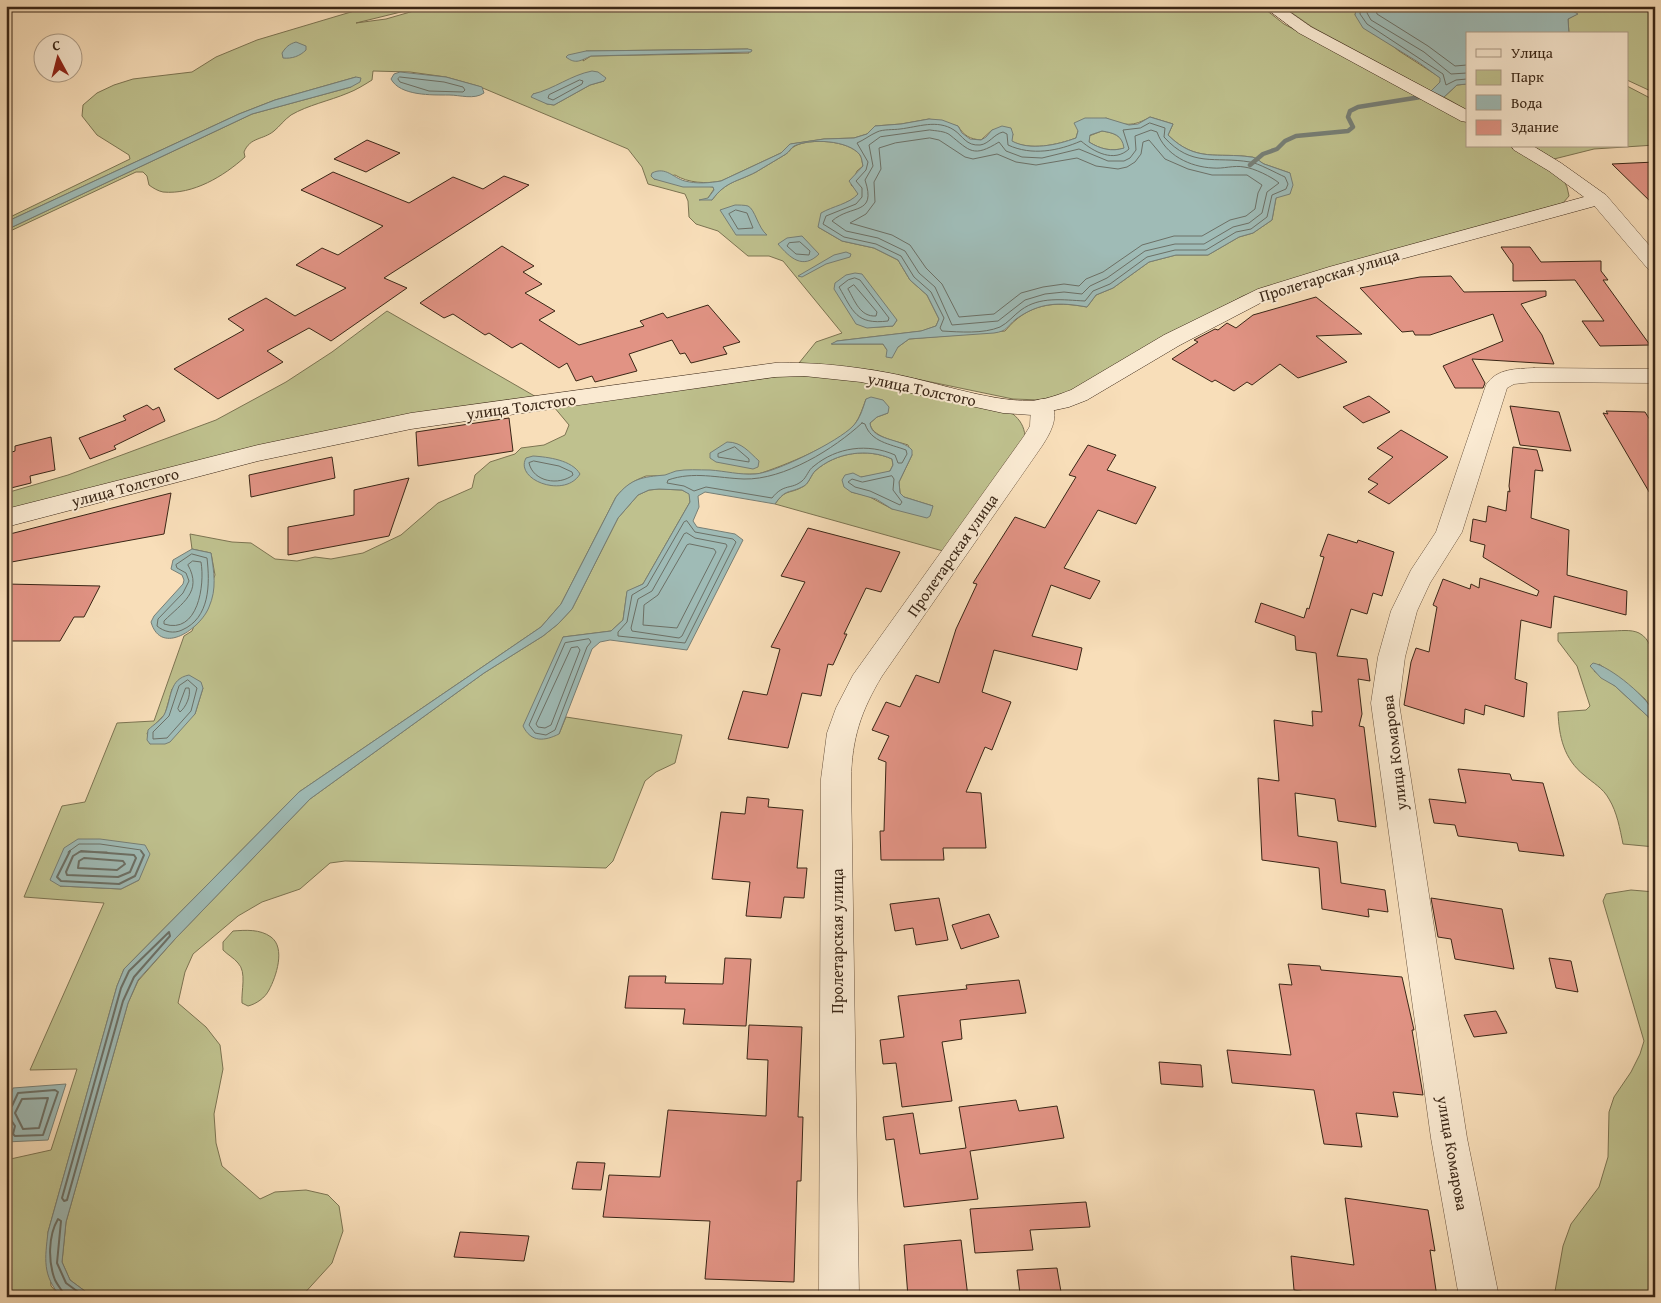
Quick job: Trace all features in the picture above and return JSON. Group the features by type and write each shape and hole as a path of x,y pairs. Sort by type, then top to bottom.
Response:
{"main road":[{"path":"1270,6 1305,30 1464,115"},
{"path":"1523,148 1555,167 1599,199 1622,223 1655,265"},
{"name":"Пролетарская улица","path":"839,1297 836,779 839,734 853,700 872,668 1034,440 1042,426 1042,406 1079,395 1172,340 1265,293 1336,271 1599,199"},
{"name":"улица Толстого","path":"6,518 221,462 362,430 420,420 776,370 814,370 864,376 1003,406 1022,408 1042,406"},
{"name":"улица Комарова","path":"1479,1297 1442,1088 1385,703 1387,672 1393,647 1415,585 1449,532 1497,385 1508,377 1534,375 1655,376"}],"green space":[{"path":"371,6 418,6 356,23 386,19 431,6 1261,6 1284,24 1466,122 1466,148 1513,148 1563,179 1569,196 1563,203 1270,286 1243,296 1154,343 1068,393 1040,400 1013,399 873,370 799,363 816,342 842,333 783,261 769,256 748,256 718,231 696,224 689,217 688,201 685,194 648,184 642,167 628,149 478,86 446,77 410,72 373,71 372,80 357,89 304,108 291,115 270,134 253,141 244,152 245,157 237,164 207,183 186,190 163,192 149,185 147,176 143,172 136,172 6,233 6,230 252,114 351,87 356,77 275,100 239,114 6,222 6,219 130,159 129,155 97,135 82,116 83,105 97,93 133,79 192,72 216,57 257,40","holes":["748,49 749,53 591,56 583,61 586,51","604,81 590,85 554,105 547,104 533,94","1150,117 1173,124 1168,135 1188,150 1208,155 1253,157 1264,164 1290,173 1276,198 1272,220 1253,233 1239,237 1208,255 1176,255 1149,262 1113,288 1096,295 1087,307 1064,304 1042,306 1023,315 1005,331 909,339 898,347 887,350 883,344 832,344 837,341 922,331 936,326 939,319 927,295 910,280 898,260 874,248 842,241 818,227 858,194 857,190 851,185 857,171 863,166 861,156 855,150 839,143 819,141 802,143 756,172 727,185 712,200 708,198 714,189 713,187 654,179 675,175 697,182 721,181 781,153 791,144 824,139 854,138 867,134 875,126 929,119 958,126 965,135 974,139 981,140 992,130 1013,134 1011,141 1018,144 1044,146 1076,138 1078,131 1106,118 1118,123 1133,124","840,297 897,320 893,326 872,327 860,324 855,321"]},
{"path":"1282,6 1357,6 1355,15 1399,51 1441,78 1440,82 1431,91 1312,27"},
{"path":"1569,6 1655,6 1655,93 1628,80 1628,32 1569,32 1568,19 1577,14 1568,9"},
{"path":"1466,84 1466,109 1444,97 1457,85"},
{"path":"1628,87 1650,98 1655,107 1655,145 1628,147"},
{"path":"1102,131 1120,137 1125,148 1106,149 1089,142 1089,136"},
{"path":"1536,148 1609,148 1594,149 1554,159"},
{"path":"387,311 538,398 6,513 6,493 68,475 216,420 286,382 332,352"},
{"path":"788,375 834,377 1013,414 1024,429 1025,436 943,551 775,504 785,494 806,485 815,471 823,465 842,456 863,453 892,459 893,465 890,471 861,477 851,492 868,496 892,509 933,506 904,497 900,493 899,482 912,455 908,445 885,438 871,428 870,423 877,417 888,413 866,399 857,421 848,431 810,453 768,471 758,474 646,476 626,487 616,497 561,604 541,627 299,792 124,969 117,986 48,1232 51,1286 61,1297 6,1297 6,1160 51,1150 77,1069 30,1070 104,903 24,897 62,806 85,802 117,723 154,721 184,636 192,631 215,575 211,553 192,549 190,534 232,542 251,543 275,559 297,561 315,557 331,559 363,553 401,535 438,503 472,488 475,475 490,462 515,454 521,448 544,445 565,435 569,425 554,407","holes":["203,688 195,714 150,744 147,733 165,714 172,689","139,880 121,889 60,886"]},
{"path":"649,490 682,490 690,494 690,502 643,584 627,592 623,620 611,631 563,637 559,734 566,717 682,735 675,763 656,772 645,781 613,861 606,868 345,861 330,863 300,889 262,902 238,916 193,954 185,972 178,1003 206,1027 220,1045 223,1069 214,1114 216,1143 222,1166 260,1199 275,1192 306,1190 328,1195 339,1206 343,1231 332,1263 301,1297 93,1297 70,1280 62,1262 66,1222 128,1003 138,981 175,939 310,799 484,673 543,636 558,624 572,609 618,518 638,495"},
{"path":"1629,631 1639,633 1651,647 1656,682 1655,714 1645,699 1599,664 1594,671 1615,686 1655,723 1655,847 1623,844 1616,815 1607,795 1577,769 1567,755 1561,739 1558,712 1586,710 1590,706 1577,666 1558,641 1558,633"},
{"path":"1631,890 1655,892 1655,1297 1554,1297 1563,1246 1571,1224 1599,1187 1608,1157 1609,1112 1614,1097 1631,1072 1644,1041 1603,901 1606,894"},
{"path":"248,930 267,934 276,942 278,948 277,970 269,990 260,1000 248,1006 242,1003 243,976 241,967 223,950 223,942 233,931"}],"water":[{"path":"1357,6 1569,6 1569,9 1578,14 1568,19 1569,32 1466,32 1466,84 1457,85 1444,97 1431,91 1440,82 1440,78 1363,28 1355,15"},
{"path":"296,42 306,46 306,50 296,57 283,58 282,53 285,49"},
{"path":"752,50 751,52 591,56 576,61 566,57 586,51"},
{"path":"592,71 598,72 606,78 604,81 590,85 554,105 531,97 533,94"},
{"path":"400,72 446,77 482,87 484,93 467,97 409,92 395,85 391,79 394,74"},
{"path":"356,77 361,78 360,82 351,87 252,114 6,230 6,222 239,114 275,100"},
{"path":"1150,117 1173,124 1168,135 1188,150 1208,155 1253,157 1264,164 1290,173 1293,185 1290,194 1276,198 1272,220 1253,233 1239,237 1208,255 1176,255 1149,262 1113,288 1096,295 1087,307 1067,304 1042,306 1025,313 1004,330 994,333 909,339 898,347 892,358 886,357 887,350 883,344 831,344 837,341 921,331 936,326 939,319 927,295 910,280 898,260 874,248 842,241 818,227 821,213 850,200 858,194 849,181 863,166 861,156 855,150 839,143 819,141 801,143 756,172 727,185 712,200 699,200 708,198 714,190 713,187 683,187 654,179 651,176 652,173 661,171 689,182 721,181 781,153 790,144 824,139 854,138 867,134 875,126 929,119 942,120 958,126 962,133 970,139 981,140 992,130 1002,126 1011,128 1013,134 1012,141 1027,146 1052,145 1076,138 1078,131 1074,123 1085,118 1106,118 1129,125 1138,124","holes":["1102,131 1119,137 1124,148 1106,149 1089,142 1090,135"]},
{"path":"735,205 750,208 767,235 736,235 720,210"},
{"path":"802,236 819,254 813,259 802,262 792,258 778,244 787,238"},
{"path":"846,252 851,254 850,257 826,264 802,277 798,276 834,255"},
{"path":"862,274 897,320 893,326 867,328 856,324 834,289 835,283 846,275"},
{"path":"871,397 883,400 889,407 888,413 877,417 870,423 872,429 881,436 901,443 912,450 912,455 899,482 900,493 904,497 933,506 930,516 927,518 892,509 876,499 851,492 844,487 842,480 845,475 853,473 861,477 890,471 893,465 892,459 873,454 863,453 842,456 823,465 815,471 806,485 785,493 775,504 705,492 698,496 699,507 693,521 697,527 735,534 743,540 687,650 610,640 600,642 592,649 559,734 544,739 534,738 526,732 523,726 563,637 611,631 623,620 627,591 643,584 690,502 689,494 682,490 649,490 638,495 618,518 572,609 558,624 543,636 484,673 310,799 138,980 128,1003 66,1222 62,1262 70,1280 93,1297 61,1297 51,1281 46,1266 48,1232 117,986 124,969 299,792 541,627 561,604 616,497 632,482 680,470 710,470 755,474 777,468 821,448 846,432 858,420 866,399"},
{"path":"727,442 732,442 745,448 759,461 758,467 753,469 716,462 710,458 710,453"},
{"path":"533,456 566,462 580,474 573,481 564,485 553,486 543,484 527,473 524,466 526,458"},
{"path":"192,549 211,553 214,580 212,600 205,615 190,630 181,636 163,637 156,632 151,622 154,616 183,584 182,575 171,569 173,560"},
{"path":"1593,663 1609,670 1638,692 1652,708 1655,715 1655,723 1615,686 1601,678 1590,666"},
{"path":"189,675 201,682 203,688 195,714 170,742 150,744 147,740 148,730 164,715 174,685 178,680"},
{"path":"78,839 100,839 145,845 150,854 139,880 121,889 60,886 50,880 64,848"},
{"path":"66,1084 48,1140 6,1142 10,1127 6,1112 13,1088"}],"building":[{"path":"367,140 400,153 366,172 334,159"},
{"path":"1655,162 1655,206 1612,164"},
{"path":"333,172 409,203 453,177 483,189 504,176 529,185 384,278 407,288 331,341 309,328 267,351 283,362 218,399 174,369 244,330 228,319 266,298 295,316 346,288 296,265 322,248 338,255 383,226 301,190"},
{"path":"502,246 534,266 523,272 542,284 525,293 555,311 539,320 579,345 644,326 640,321 663,313 667,318 708,305 740,342 723,347 727,354 691,363 685,353 680,354 672,340 629,354 637,371 595,382 592,376 576,381 567,363 559,368 521,343 512,348 489,333 485,335 453,314 444,318 420,303"},
{"path":"1501,247 1530,247 1541,262 1601,261 1601,271 1608,280 1603,280 1650,345 1600,346 1582,321 1604,321 1575,280 1513,281 1513,264"},
{"path":"1451,276 1464,292 1546,291 1546,296 1521,304 1542,335 1554,364 1472,359 1485,383 1483,388 1455,388 1443,366 1503,341 1493,314 1430,335 1415,335 1413,331 1402,332 1360,288 1420,277"},
{"path":"1316,297 1362,334 1316,336 1347,362 1298,378 1280,364 1252,385 1247,382 1234,391 1215,380 1212,382 1172,359 1198,342 1194,340 1215,329 1218,330 1227,323 1236,328 1253,315"},
{"path":"1369,396 1390,412 1363,423 1343,407"},
{"path":"147,405 153,410 159,407 165,421 114,446 116,449 90,459 79,438 126,420 123,416"},
{"path":"1510,406 1559,412 1571,451 1520,445"},
{"path":"1606,411 1645,412 1655,428 1655,502 1603,413 1608,414"},
{"path":"509,418 513,451 418,466 416,432"},
{"path":"1401,430 1448,457 1389,504 1368,492 1378,484 1368,479 1393,457 1377,448"},
{"path":"51,437 55,470 30,476 31,483 11,488 9,453 15,451 15,446"},
{"path":"1088,445 1116,455 1107,470 1156,487 1136,524 1098,510 1064,568 1100,581 1090,599 1051,585 1032,636 1082,648 1077,670 994,650 982,692 1011,702 992,750 985,747 966,792 981,793 986,848 943,848 944,860 881,860 880,831 884,831 886,762 878,759 889,736 872,730 886,702 900,707 916,675 939,683 956,629 977,584 973,583 1015,517 1045,528 1076,477 1069,475"},
{"path":"1513,447 1537,450 1543,471 1535,470 1531,518 1569,530 1567,575 1627,591 1626,615 1554,596 1551,628 1521,620 1515,679 1527,683 1524,717 1485,705 1484,715 1465,709 1464,724 1404,705 1411,662 1416,648 1429,652 1437,607 1433,605 1443,579 1470,589 1471,584 1479,588 1480,578 1537,596 1539,591 1483,557 1485,545 1470,541 1473,519 1486,522 1488,506 1506,511 1508,491 1510,492"},
{"path":"332,457 335,478 251,497 249,475"},
{"path":"409,478 389,536 288,555 288,527 354,515 354,490"},
{"path":"171,493 164,534 6,563 6,535"},
{"path":"808,528 900,552 881,592 866,588 844,634 847,634 833,665 828,664 821,696 802,693 788,748 728,739 743,691 767,695 780,649 771,647 805,582 781,576"},
{"path":"1328,534 1357,543 1358,540 1394,552 1382,596 1373,593 1367,614 1351,609 1337,656 1367,659 1370,681 1358,679 1362,714 1359,726 1364,727 1376,827 1338,821 1335,799 1295,793 1298,836 1337,842 1341,883 1385,890 1388,912 1368,909 1369,917 1322,909 1319,868 1262,860 1258,778 1279,781 1274,720 1313,726 1312,711 1322,712 1316,653 1296,650 1295,636 1255,622 1261,603 1304,618 1307,608 1309,609 1324,557 1320,556"},
{"path":"6,584 100,586 84,617 74,617 60,641 6,641"},
{"path":"1458,769 1510,774 1512,780 1543,783 1564,856 1519,851 1517,843 1458,836 1455,825 1434,823 1429,799 1466,803"},
{"path":"747,797 769,799 768,807 803,810 797,868 807,868 804,898 784,897 781,918 746,916 750,882 712,879 721,812 745,814"},
{"path":"939,898 948,940 916,945 913,928 895,931 890,904"},
{"path":"1431,898 1502,909 1514,969 1455,959 1451,939 1438,937"},
{"path":"989,914 999,937 961,949 952,925"},
{"path":"725,958 751,959 746,1026 683,1024 685,1009 625,1008 629,976 666,976 665,983 723,984"},
{"path":"1549,958 1571,961 1578,992 1556,988"},
{"path":"1288,964 1320,966 1321,970 1402,977 1414,1030 1412,1030 1423,1095 1393,1092 1398,1117 1356,1113 1362,1147 1324,1144 1314,1090 1232,1083 1227,1050 1291,1055 1279,984 1292,985"},
{"path":"1019,980 1026,1013 960,1020 962,1039 942,1042 952,1101 902,1107 896,1063 883,1064 880,1040 904,1037 898,996 967,989 966,985"},
{"path":"1496,1011 1507,1033 1474,1037 1464,1015"},
{"path":"749,1025 802,1027 798,1117 803,1117 801,1181 797,1181 794,1282 705,1279 710,1221 603,1217 609,1175 660,1177 668,1110 766,1116 768,1060 747,1059"},
{"path":"1159,1062 1201,1065 1203,1087 1161,1084"},
{"path":"1016,1100 1019,1111 1057,1106 1064,1138 970,1151 978,1199 904,1207 894,1139 886,1140 883,1117 913,1113 920,1154 966,1148 959,1107"},
{"path":"577,1162 605,1163 601,1190 572,1189"},
{"path":"1345,1198 1428,1210 1435,1251 1430,1250 1437,1297 1337,1297 1294,1290 1291,1256 1354,1265"},
{"path":"1086,1202 1090,1227 1030,1230 1033,1250 975,1253 970,1209"},
{"path":"460,1232 529,1236 524,1261 454,1257"},
{"path":"961,1240 968,1297 908,1297 904,1245"},
{"path":"1057,1268 1061,1292 1020,1294 1017,1270"}],"waterway":[{"path":"1250,165 1263,154 1277,149 1285,141 1296,136 1348,131 1353,127 1348,117 1350,111 1358,107 1427,96"}]}
